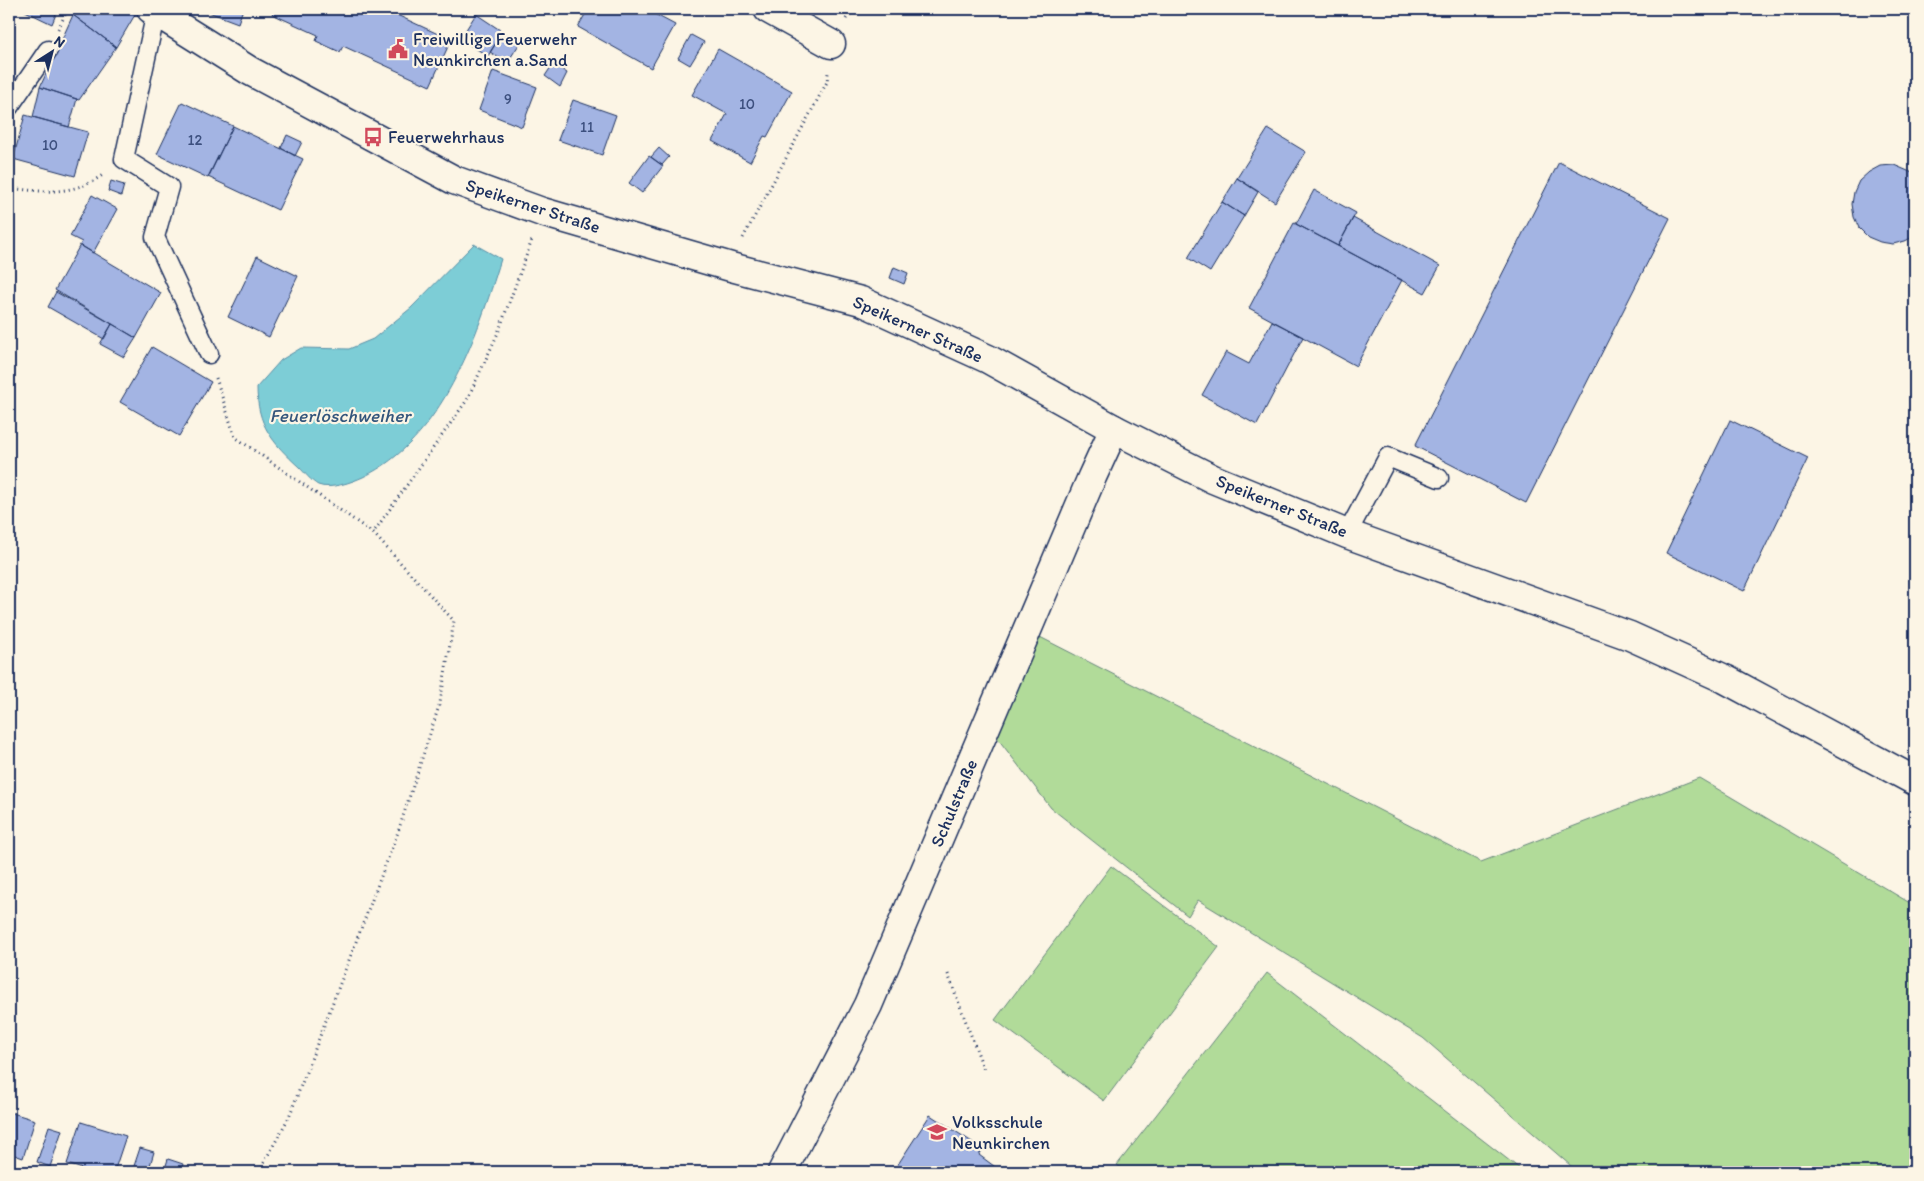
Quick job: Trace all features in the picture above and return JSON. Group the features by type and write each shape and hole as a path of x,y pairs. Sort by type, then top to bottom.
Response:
{"street":[{"path":"768,9 831,44"},
{"name":"Speikerner Straße","path":"154,10 250,71 454,180 542,212 731,267 861,301 988,359 1114,429 1214,479 1347,534 1630,636 1725,680 1915,781"},
{"name":"Schulstraße","path":"782,1172 868,1004 1114,429"}],"lane":[{"path":"154,10 124,159 169,188 155,237 209,354"},
{"path":"9,107 48,50"},
{"path":"1347,534 1388,457 1439,478"}],"path":[{"path":"731,267 743,239 827,82 831,44 852,9"},
{"path":"9,188 47,192 88,185 124,159"},
{"path":"372,533 467,400 498,333 542,212"},
{"path":"209,354 235,437 372,533 454,621 442,694 398,832 289,1117 259,1172"},
{"path":"948,974 984,1070"}],"green space":[{"path":"1036,635 1481,862 1699,778 1915,906 1915,1172 1578,1172 1423,1038 1198,900 1188,916 1051,808 995,735"},
{"path":"1111,866 1219,947 1104,1101 995,1020"},
{"path":"1267,973 1524,1172 1127,1172 1117,1165"}],"water":[{"name":"Feuerlöschweiher","path":"474,244 501,259 468,352 453,383 435,412 415,438 391,460 363,477 329,487 316,484 281,449 268,432 260,412 257,387 281,360 301,348 349,349 373,339 411,308"}],"building":[{"path":"21,9 58,9 52,24"},
{"path":"77,9 129,9 136,13 116,47 73,15"},
{"path":"207,9 243,9 238,23 206,11"},
{"name":"Freiwillige Feuerwehr Neunkirchen a.Sand","path":"275,9 384,9 451,40 430,86 343,46 340,52 316,41 318,35 272,14"},
{"path":"588,9 645,9 675,25 651,68 578,27"},
{"path":"476,14 503,32 488,56 460,39"},
{"path":"73,15 116,47 79,100 40,87"},
{"path":"503,32 520,43 507,63 490,52"},
{"path":"691,35 704,42 690,65 678,58"},
{"path":"718,49 792,91 767,137 764,136 750,162 712,141 727,114 692,95"},
{"path":"553,64 567,73 560,87 545,76"},
{"path":"493,71 537,87 522,127 479,110"},
{"path":"40,87 77,99 69,127 33,117"},
{"path":"573,100 616,115 602,155 558,140"},
{"path":"182,102 233,126 208,178 157,154"},
{"path":"25,115 88,132 75,176 13,159"},
{"path":"233,126 303,159 278,210 208,177"},
{"path":"1268,129 1306,152 1275,202 1237,178"},
{"path":"287,135 302,142 295,156 281,148"},
{"path":"659,148 669,157 662,165 651,157"},
{"path":"649,156 663,166 642,193 629,183"},
{"path":"1559,162 1670,218 1526,503 1415,446"},
{"path":"1894,165 1915,174 1915,236 1893,244 1880,242 1868,237 1859,228 1854,217 1852,204 1854,192 1859,181 1869,172 1880,166"},
{"path":"1237,178 1258,192 1244,216 1222,202"},
{"path":"111,181 124,185 121,196 108,191"},
{"path":"1314,190 1356,213 1338,246 1296,224"},
{"path":"92,195 117,209 93,253 80,245 82,242 70,236"},
{"path":"1222,202 1244,216 1210,272 1188,258"},
{"path":"1353,218 1440,266 1425,293 1338,246"},
{"path":"1294,223 1402,280 1356,366 1249,308"},
{"path":"80,245 161,293 136,338 55,290"},
{"path":"257,256 298,276 269,337 228,317"},
{"path":"894,267 908,273 904,284 890,278"},
{"path":"56,292 112,324 104,339 48,307"},
{"path":"1272,321 1303,337 1257,425 1202,395 1226,352 1249,364"},
{"path":"112,324 136,338 124,357 100,344"},
{"path":"152,347 211,382 179,436 120,402"},
{"path":"1730,420 1808,458 1744,591 1666,553"},
{"path":"9,1112 35,1120 23,1158 9,1153"},
{"name":"Volksschule Neunkirchen","path":"930,1115 983,1149 979,1155 1002,1172 893,1172"},
{"path":"81,1122 126,1136 114,1172 92,1172 67,1164"},
{"path":"49,1126 62,1130 50,1167 37,1162"},
{"path":"140,1148 154,1152 148,1172 132,1172"},
{"path":"168,1159 183,1164 182,1168 196,1172 164,1172"}],"place":[{"name":"Freiwillige Feuerwehr Neunkirchen a.Sand","path":"398,49"},
{"name":"Feuerwehrhaus","path":"373,137"},
{"name":"Volksschule Neunkirchen","path":"937,1132"}]}
